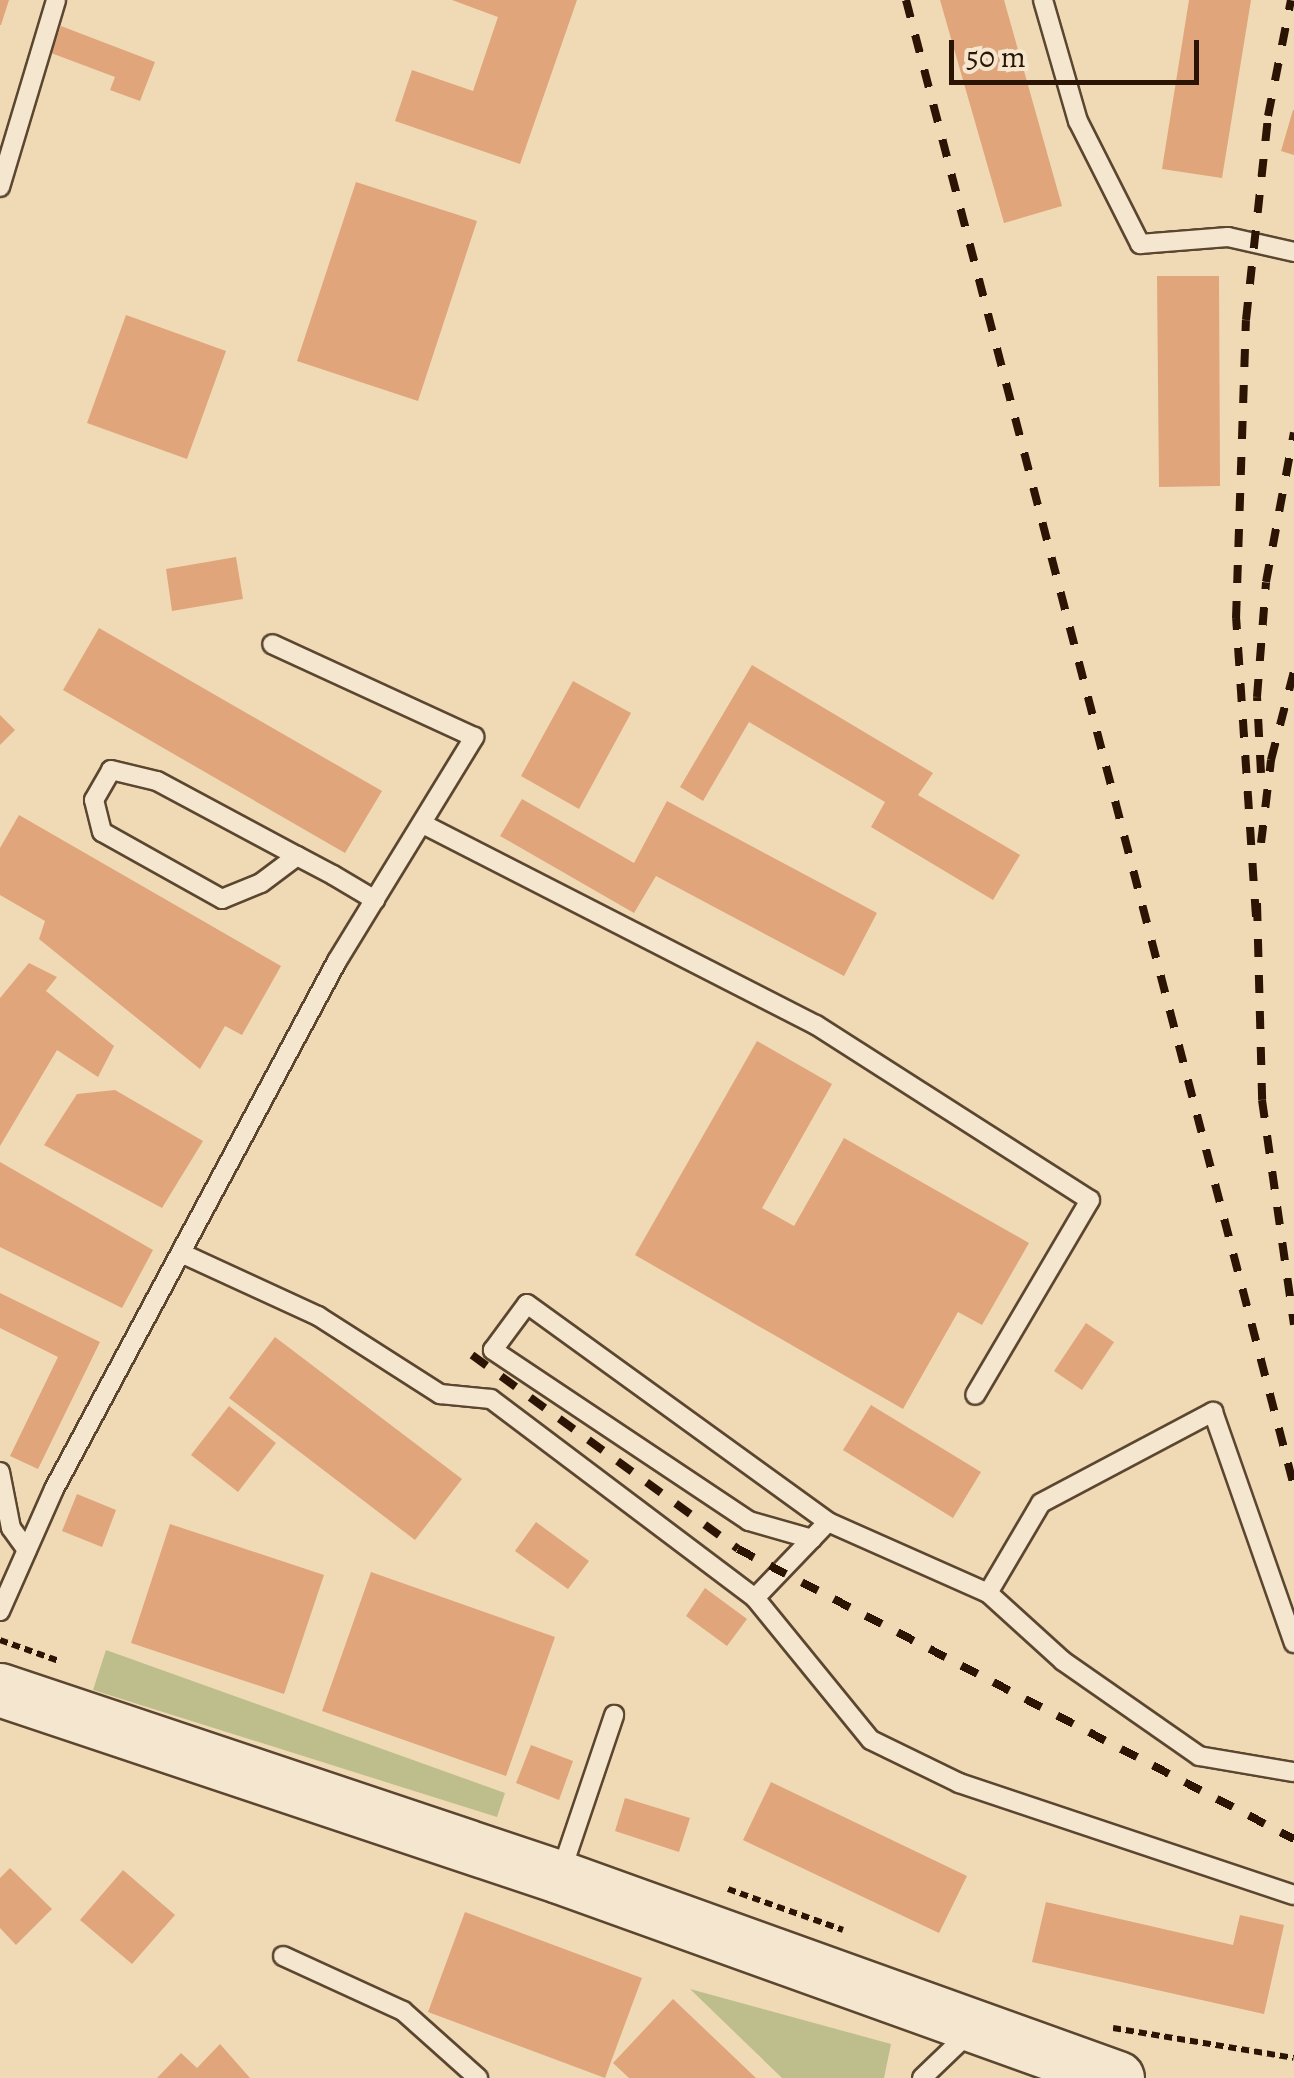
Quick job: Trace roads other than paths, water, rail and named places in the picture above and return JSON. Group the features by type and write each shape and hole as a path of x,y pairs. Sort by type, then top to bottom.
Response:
{"street":[{"path":"0,1690 559,1877 1118,2078"}],"lane":[{"path":"0,187 56,0"},
{"path":"1042,0 1078,121 1140,244 1228,237 1294,252"},
{"path":"0,1611 27,1550 180,1254 375,900 474,737 272,644"},
{"path":"298,856 261,882 222,899 102,832 94,800 110,770 157,781 298,856 375,900"},
{"path":"422,824 816,1024 1090,1200 975,1395"},
{"path":"180,1254 318,1316 440,1394 491,1399 755,1598 871,1740 959,1783 1294,1895"},
{"path":"812,1539 750,1521 493,1350 526,1304 828,1522 988,1593 1062,1660 1199,1756 1294,1772"},
{"path":"988,1593 1041,1502 1213,1412 1294,1643"},
{"path":"0,1472 11,1528 27,1550"},
{"path":"755,1598 828,1522"},
{"path":"559,1877 614,1715"},
{"path":"283,1956 403,2012 478,2078"},
{"path":"922,2078 973,2029"}],"railway":[{"path":"906,0 1294,1486"},
{"path":"1256,917 1236,619 1246,320 1268,116 1291,0"},
{"path":"1261,773 1257,697 1266,582 1294,433"},
{"path":"1261,843 1271,760 1294,671"},
{"path":"1257,903 1262,1100 1294,1325"},
{"path":"472,1355 738,1549 1294,1839"}]}
